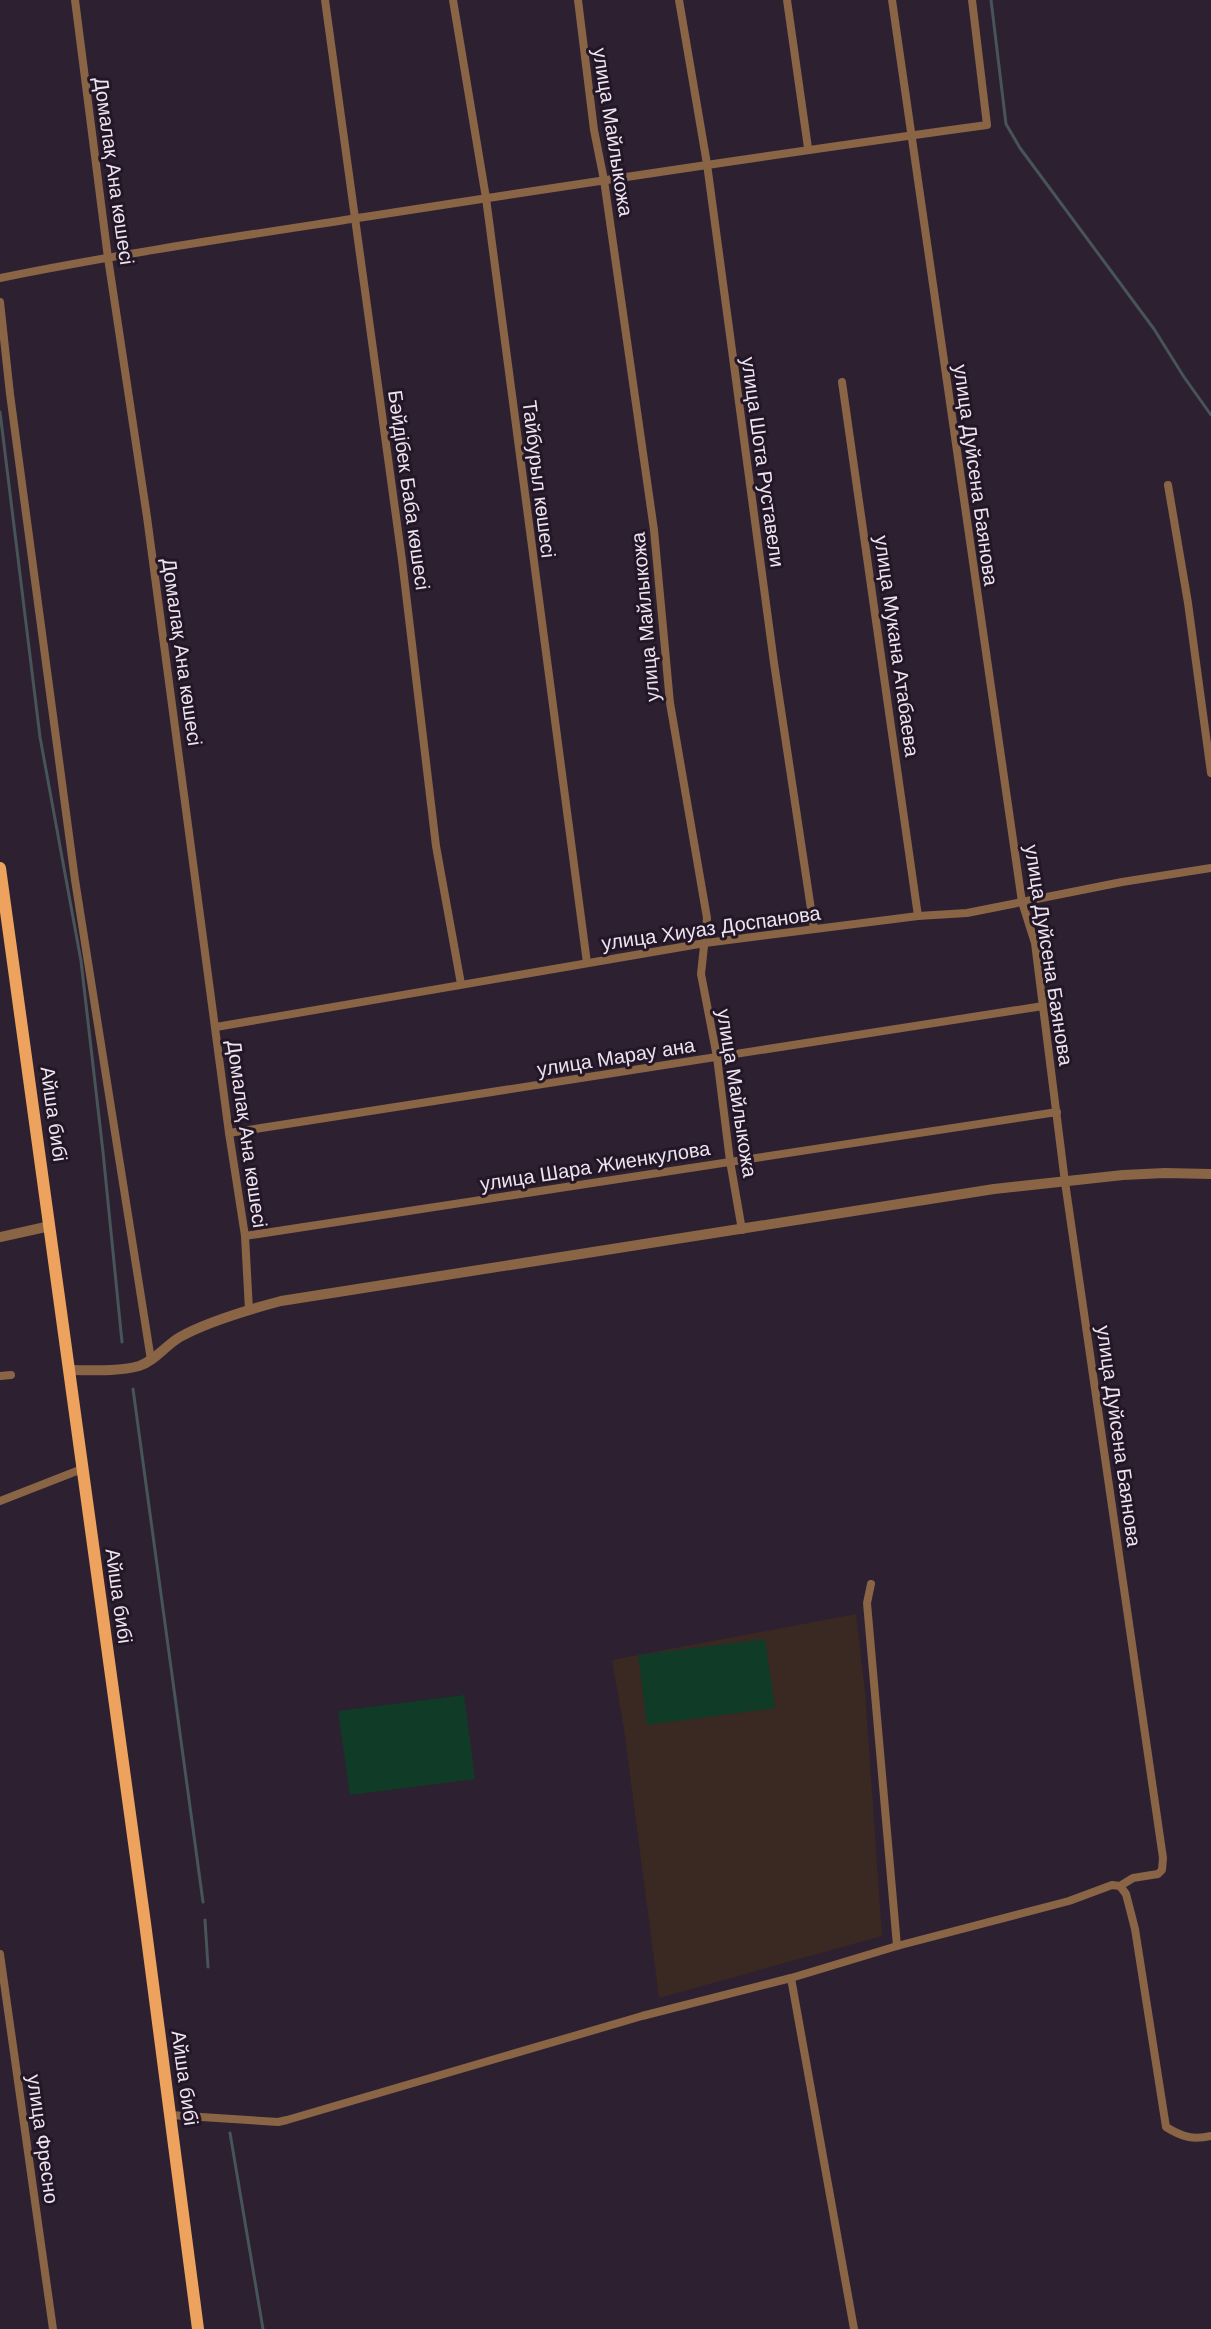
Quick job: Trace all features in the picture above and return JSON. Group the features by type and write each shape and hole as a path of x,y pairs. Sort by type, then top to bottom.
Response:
{"main road":[{"name":"Айша бибі","path":"0,868 198,2329"}],"street":[{"name":"Домалақ Ана көшесі","path":"75,0 108,258 145,498 229,1133 245,1236 249,1310"},
{"name":"Бәйдібек Баба көшесі","path":"324,0 402,560 436,846 461,984"},
{"name":"Тайбурыл көшесі","path":"453,0 486,198 587,963"},
{"name":"улица Майлыкожа","path":"578,0 594,130 604,180 654,530 670,703 706,918 701,974 717,1058 730,1161 742,1230"},
{"name":"улица Шота Руставели","path":"679,0 707,164 774,663 814,929"},
{"path":"787,0 808,148"},
{"name":"улица Дуйсена Баянова","path":"892,0 1022,902 1035,943 1065,1182 1163,1858 1162,1870 1158,1874 1133,1878 1120,1886"},
{"path":"0,278 108,258 486,198 808,148 987,124 972,0"},
{"path":"0,302 10,394 75,880 151,1360"},
{"name":"улица Мукана Атабаева","path":"842,382 918,916"},
{"path":"1168,485 1188,603 1211,773"},
{"name":"улица Хиуаз Доспанова","path":"216,1027 705,943 918,916 967,913 1211,868"},
{"name":"улица Марау ана","path":"229,1133 1043,1006"},
{"name":"улица Шара Жиенкулова","path":"245,1236 1057,1112"},
{"path":"69,1370 139,1366 151,1360 181,1336 249,1310 281,1301 994,1189 1165,1173 1211,1174"},
{"path":"0,1237 50,1226"},
{"path":"0,1376 11,1375"},
{"path":"0,1501 82,1469"},
{"path":"871,1584 867,1603 897,1946"},
{"path":"170,2115 278,2122 642,2016 791,1978 897,1946 1069,1901 1112,1885 1120,1886 1126,1894 1135,1929 1166,2127 1189,2138 1211,2136"},
{"name":"улица Фресно","path":"0,1954 52,2329"},
{"path":"791,1978 854,2329"}],"shaded area":[{"path":"856,1614 865,1691 882,1936 659,1998 624,1729 612,1660"}],"green space":[{"path":"765,1639 775,1708 647,1725 638,1655"},
{"path":"464,1695 475,1779 350,1795 338,1711"}],"waterway":[{"path":"991,0 1006,124 1020,148 1154,329 1211,415"},
{"path":"0,412 40,737 81,961 122,1342"},
{"path":"133,1389 203,1902"},
{"path":"205,1920 208,1967"},
{"path":"230,2133 263,2329"}]}
